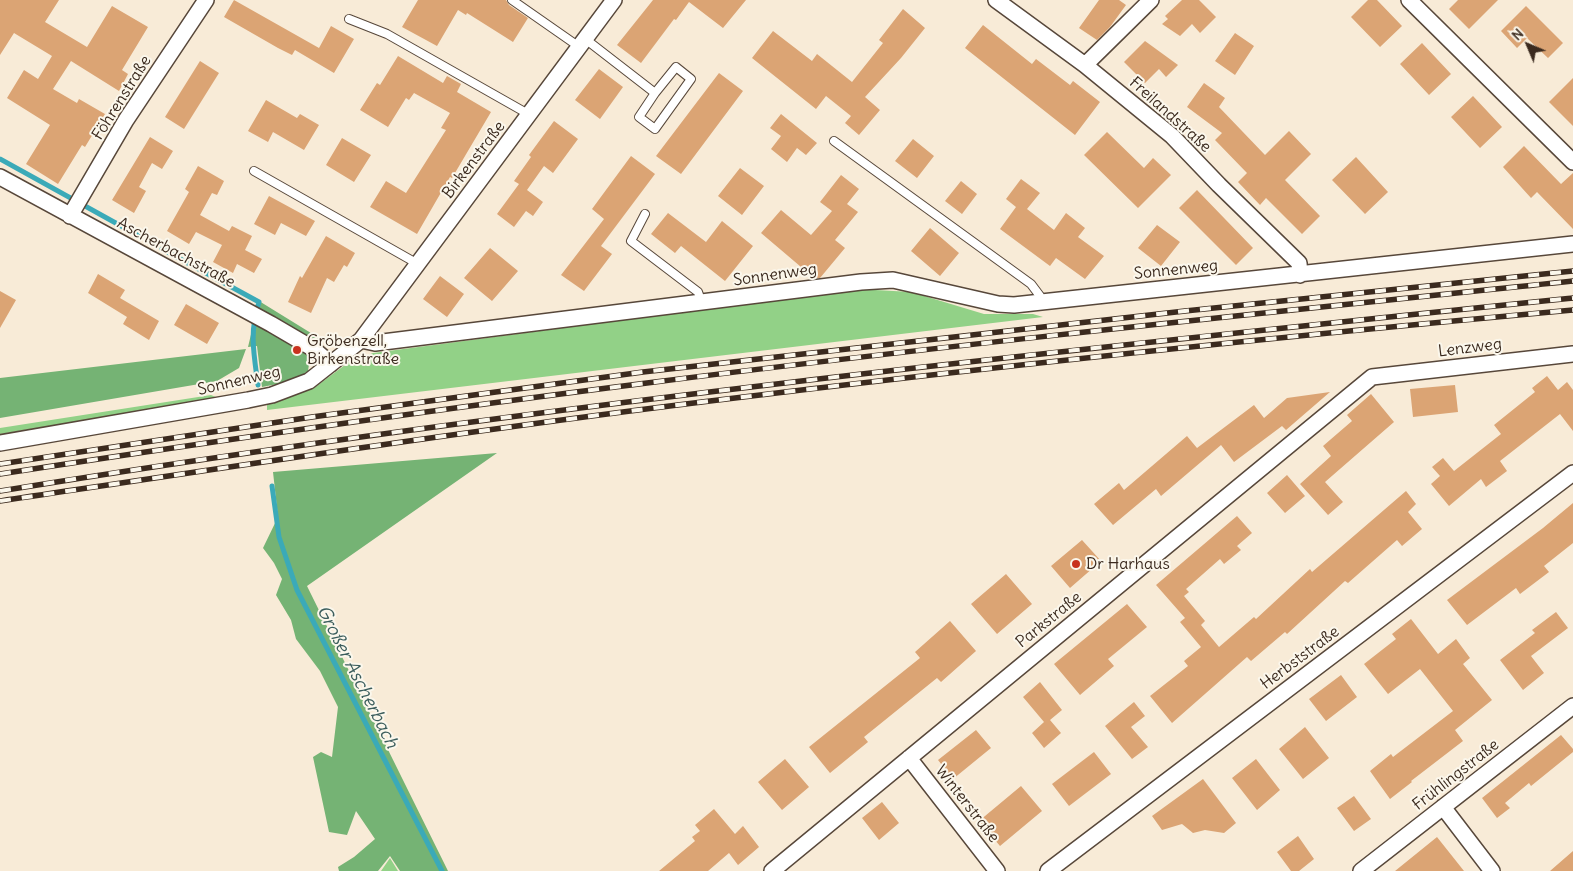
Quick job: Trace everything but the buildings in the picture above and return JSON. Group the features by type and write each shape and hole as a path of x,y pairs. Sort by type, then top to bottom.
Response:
{"street":[{"name":"Föhrenstraße","path":"72,213 126,120 206,0"},
{"name":"Birkenstraße","path":"361,340 614,0"},
{"name":"Freilandstraße","path":"996,0 1085,65 1172,136 1299,263 1300,274"},
{"path":"1085,65 1150,0"},
{"path":"1409,0 1573,162"},
{"name":"Ascherbachstraße","path":"0,177 72,213 248,311 312,348 331,364"},
{"name":"Sonnenweg","path":"0,443 272,395 309,381 361,340 375,344 861,282 893,280 998,304 1014,305 1573,244"},
{"name":"Lenzweg","path":"1372,377 1573,354"},
{"name":"Parkstraße","path":"772,871 1372,377"},
{"name":"Herbststraße","path":"1048,871 1573,473"},
{"name":"Frühlingstraße","path":"1361,871 1573,707"},
{"name":"Winterstraße","path":"909,758 997,871"},
{"path":"1443,807 1492,871"}],"lane":[{"path":"512,0 581,42 655,93"},
{"path":"348,19 387,34 530,115"},
{"path":"676,67 691,79 655,129 639,117 655,93 676,67"},
{"path":"834,140 1031,284 1040,296 1040,303"},
{"path":"254,171 418,264"},
{"path":"645,214 631,241 698,292 702,303"}],"green space":[{"path":"858,289 911,292 984,314 1033,314 1043,317 267,410 267,404 314,388 349,362 373,353"},
{"path":"259,301 319,338 306,348 310,358 308,371 293,381 262,387 257,346 248,347"},
{"path":"246,349 239,368 217,381 0,418 0,378"},
{"path":"211,395 218,398 0,434 0,428"},
{"path":"497,453 307,586 448,871 400,871 390,856 378,871 339,871 338,867 354,857 375,839 356,811 347,835 329,832 313,757 321,752 332,757 338,707 320,671 296,639 291,620 276,595 282,579 274,563 263,548 278,517 273,472"},
{"path":"390,858 398,871 381,871"}],"waterway":[{"name":"Großer Ascherbach","path":"0,159 141,237"},
{"name":"Großer Ascherbach","path":"162,249 259,302 253,334 258,385"},
{"name":"Großer Ascherbach","path":"272,486 279,537 297,590 442,871"}],"railway":[{"path":"0,464 312,417 643,372 1185,311 1573,271"},
{"path":"0,474 566,393 1110,329 1573,281"},
{"path":"0,491 392,433 589,407 982,360 1573,298"},
{"path":"0,501 443,436 710,401 1141,352 1573,310"}],"place":[{"name":"Gröbenzell, Birkenstraße","path":"297,350"},
{"name":"Dr Harhaus","path":"1076,564"}]}
